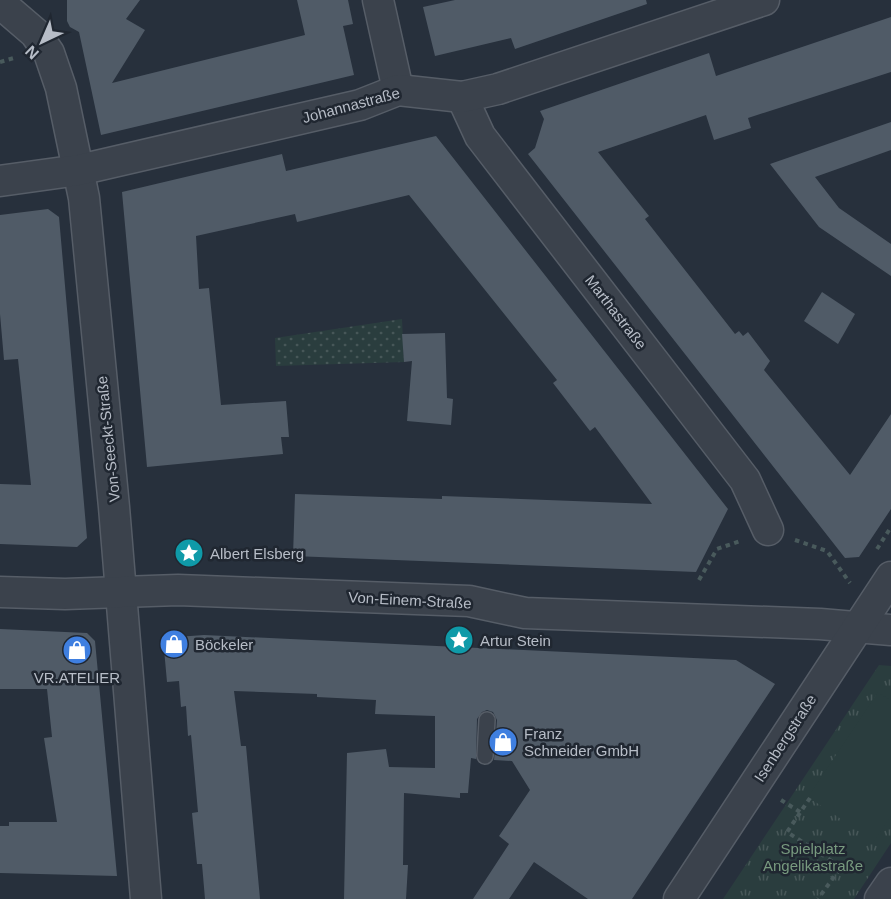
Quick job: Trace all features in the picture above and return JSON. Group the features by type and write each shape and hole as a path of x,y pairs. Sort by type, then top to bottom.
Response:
{"street":[{"path":"378,0 398,90"},
{"name":"Johannastraße","path":"0,181 79,170 360,105 398,90 462,97 498,89 764,0"},
{"name":"Von-Seeckt-Straße","path":"0,3 35,33 50,53 61,88 84,198 111,471 119,593 146,899"},
{"name":"Marthastraße","path":"462,97 480,136 745,480 768,530"},
{"name":"Isenbergstraße","path":"679,899 891,577"},
{"name":"Von-Einem-Straße","path":"0,592 119,593 178,590 469,601 525,613 891,630"},
{"path":"880,899 891,883"}],"lane":[{"path":"485,756 487,720"}],"path":[{"path":"699,580 717,549 768,530 827,552 853,585"},
{"path":"810,798 787,832 841,867 818,899"},
{"path":"778,799 800,812"}],"green space":[{"path":"402,319 404,362 276,366 275,338"},
{"name":"Spielplatz Angelikastraße","path":"879,665 891,666 891,843 854,899 723,899"},
{"path":"878,692 891,701 891,816 874,841 808,797"}],"building":[{"path":"67,0 140,0 126,19 145,30 112,83 305,35 297,0 348,0 353,24 343,26 354,75 101,135 79,32 70,27 67,21"},
{"path":"455,0 646,0 647,4 515,49 511,38 435,56 423,7"},
{"path":"891,17 891,72 748,118 751,128 714,140 706,115 598,152 649,216 645,219 735,334 739,331 743,336 748,332 770,361 764,370 850,475 891,414 891,509 859,557 845,558 528,154 535,148 544,119 540,111 709,53 716,76"},
{"path":"891,122 891,150 815,177 839,208 891,244 891,276 819,227 770,164"},
{"path":"436,136 728,509 696,572 293,556 295,494 442,499 442,496 652,504 595,427 590,431 553,383 557,380 409,195 297,222 295,214 196,236 199,289 209,288 221,405 286,401 289,437 281,437 283,454 147,467 122,192 282,154 286,171"},
{"path":"48,209 59,217 87,538 77,547 0,544 0,484 31,485 18,359 4,360 0,314 0,215"},
{"path":"822,292 855,314 838,344 804,321"},
{"path":"445,333 447,398 453,399 451,425 407,421 412,361 404,362 402,334"},
{"path":"0,629 87,633 95,641 117,876 0,873 0,826 9,826 9,822 57,822 44,738 52,737 47,689 0,689"},
{"path":"204,635 736,660 775,684 632,899 588,899 534,862 509,899 473,899 509,844 499,836 530,790 512,761 494,760 497,720 493,712 487,710 482,712 477,719 476,759 471,758 468,793 460,793 460,798 404,793 403,865 408,865 406,899 344,899 347,753 386,749 389,767 435,768 435,716 375,714 376,700 317,697 317,694 234,691 241,746 246,746 260,899 205,899 202,864 197,864 192,813 198,812 191,735 188,736 186,706 181,707 179,681 167,682 163,638"}],"place":[{"name":"Albert Elsberg","path":"189,553"},
{"name":"Artur Stein","path":"459,640"},
{"name":"Böckeler","path":"174,644"},
{"name":"VR.ATELIER","path":"77,650"},
{"name":"Franz Schneider GmbH","path":"503,742"}]}
